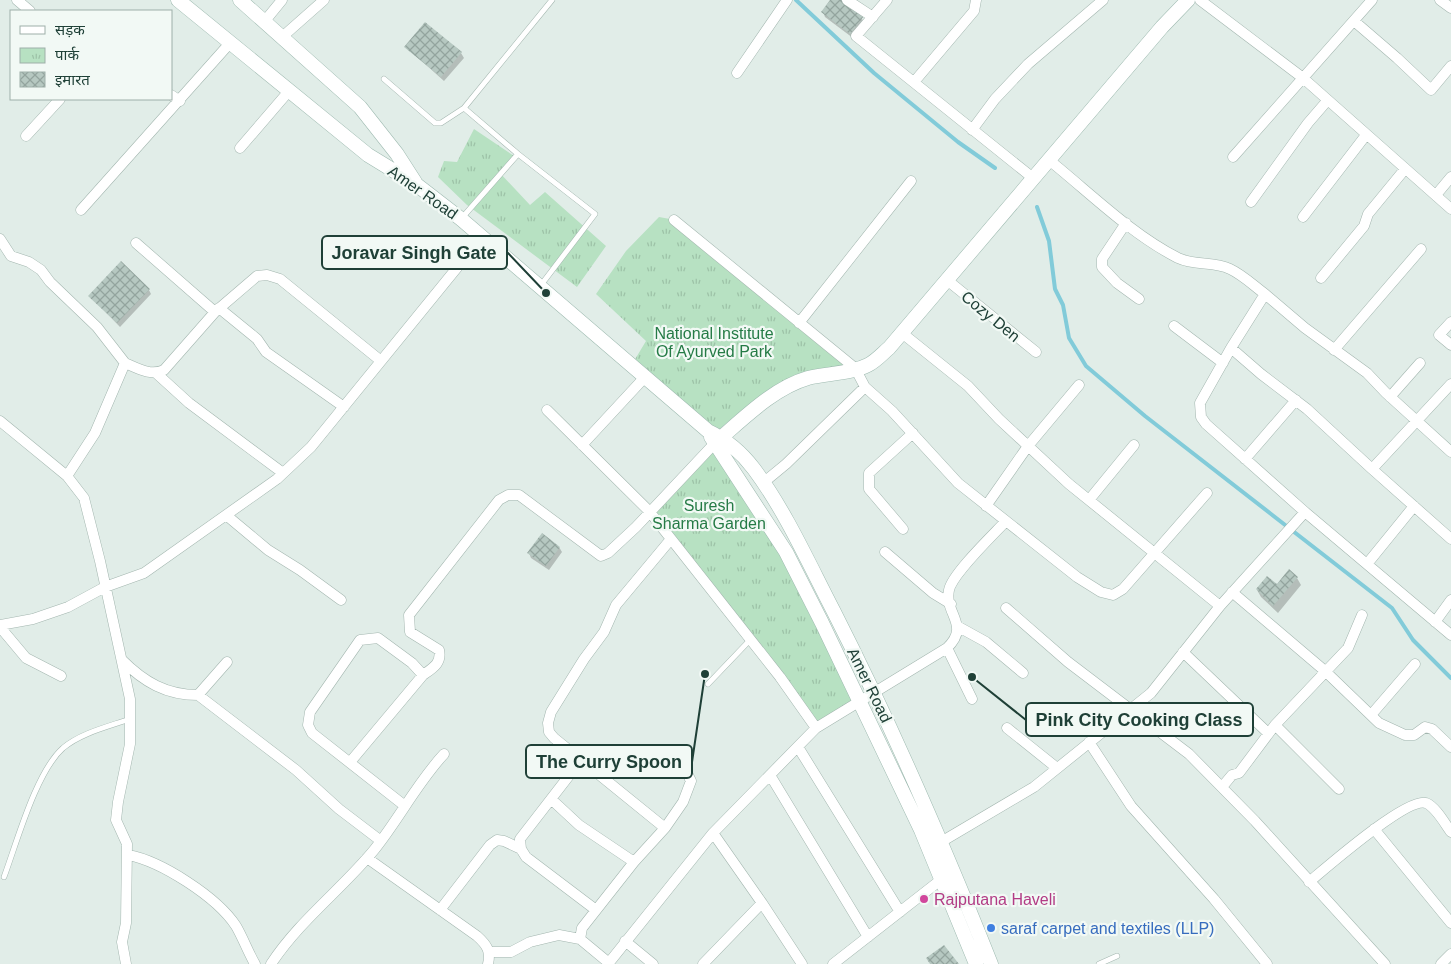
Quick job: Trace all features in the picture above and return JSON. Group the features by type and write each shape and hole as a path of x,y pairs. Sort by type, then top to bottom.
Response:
{"main road":[{"name":"Amer Road","path":"178,0 368,155 417,185 461,219 715,438 740,453 763,483 812,570 874,692 941,842 948,874 976,964"},
{"path":"240,0 360,107 397,154 417,185"},
{"path":"715,438 783,389 808,378 868,365 889,348 1188,0"},
{"name":"Amer Road","path":"715,438 786,552 948,874 991,964"}],"street":[{"path":"17,0 29,10"},
{"path":"264,22 282,0"},
{"path":"281,38 324,0"},
{"path":"737,73 787,0"},
{"path":"846,0 873,17"},
{"path":"887,0 856,36 972,130 1031,182"},
{"path":"914,82 974,11 976,0"},
{"path":"972,130 995,99 1028,64 1103,0"},
{"path":"1200,0 1303,78 1451,209"},
{"path":"1233,157 1372,0"},
{"path":"1440,0 1451,8"},
{"path":"1354,21 1398,58 1431,90 1451,66"},
{"path":"82,210 175,98 230,43"},
{"path":"240,148 289,91"},
{"path":"26,136 59,100"},
{"path":"1252,202 1308,123 1328,100"},
{"path":"1303,217 1366,135"},
{"path":"1049,160 1126,223 1179,259 1230,269 1265,294 1334,350 1367,373 1390,397 1451,452"},
{"path":"1320,278 1364,226 1368,214 1405,169"},
{"path":"1436,195 1451,177"},
{"path":"799,323 911,181"},
{"path":"674,220 855,368 865,387 892,410 958,483 1077,577 1100,592 1113,595 1123,589 1207,493"},
{"path":"1126,223 1102,259 1102,267 1117,283 1139,299"},
{"path":"61,676 26,658 0,626 33,619 68,607 105,587 144,573 283,473 311,447 482,237"},
{"path":"0,239 4,254 29,262 41,270 50,282 96,327 125,363 156,373 189,404 283,473"},
{"path":"136,243 217,310 258,339 266,352 344,407"},
{"path":"1334,350 1421,249"},
{"path":"156,373 164,370 217,310 257,276 267,275 280,279 381,361"},
{"name":"Cozy Den","path":"947,280 1036,352"},
{"path":"1265,294 1231,348 1200,403 1201,417 1305,512 1451,636"},
{"path":"1451,322 1439,334 1451,345"},
{"path":"1174,326 1223,362"},
{"path":"902,333 968,386 1028,446 1089,500 1220,606"},
{"path":"1231,348 1296,400 1451,539"},
{"path":"66,476 95,433 125,363"},
{"path":"1390,397 1420,363"},
{"path":"582,445 645,377"},
{"path":"1372,469 1416,419 1451,384"},
{"path":"986,506 1028,446 1078,386"},
{"path":"763,483 786,464 865,387"},
{"path":"1246,459 1296,400"},
{"path":"547,410 649,511 750,639 816,728"},
{"path":"0,421 66,476 84,498 105,587 130,699 130,744 116,820 127,844 128,855 126,923 122,942 126,964"},
{"path":"903,529 869,489 868,480 869,473 913,433"},
{"path":"351,761 385,718 423,675 433,669 441,657 439,650 410,632 409,616 499,500 508,495 519,495 601,556 615,547 715,438"},
{"path":"1089,500 1134,445"},
{"path":"1367,564 1414,506"},
{"path":"941,842 1034,787 1151,693 1220,606 1305,512"},
{"path":"226,515 268,550 341,600"},
{"path":"490,952 511,952 530,942 558,935 580,939 608,963 713,833 816,728 947,648 958,634 958,626 949,590 955,577 1006,521"},
{"path":"665,828 554,738 548,723 551,712 584,659 604,632 616,605 671,539"},
{"path":"885,552 933,593 951,604"},
{"path":"1232,592 1325,671 1379,723 1405,735 1414,735 1425,726 1432,729 1451,747"},
{"path":"1435,622 1451,600"},
{"path":"1006,608 1068,662 1189,754 1353,926 1385,964"},
{"path":"1222,787 1232,775 1239,773 1272,729 1348,648 1362,615"},
{"path":"958,626 986,642 1023,673"},
{"path":"406,806 351,761 312,733 308,725 310,712 360,640 378,638 412,663 423,675"},
{"path":"947,648 972,699"},
{"path":"1183,652 1339,789"},
{"path":"121,659 137,675 156,688 181,695 198,695 296,770 339,809 381,841"},
{"path":"198,695 227,662"},
{"path":"1371,715 1415,664"},
{"path":"1007,728 1057,768"},
{"path":"1089,742 1131,806 1214,899 1267,964"},
{"path":"798,747 900,912"},
{"path":"580,939 582,928 634,862 665,828 682,802 691,782 688,775 662,752"},
{"path":"271,964 308,920 367,858 406,806 431,768 444,754"},
{"path":"582,759 520,839 521,849 526,857 596,910"},
{"path":"770,775 868,937"},
{"path":"551,799 580,825 634,862"},
{"path":"1309,882 1374,829 1411,804 1425,803 1432,807 1451,832"},
{"path":"1374,829 1451,924"},
{"path":"713,833 802,964"},
{"path":"440,910 490,845 497,840 504,841 521,849"},
{"path":"128,855 145,858 160,865 203,894 237,928 243,944 256,964"},
{"path":"367,858 477,936 486,944 490,952 488,964"},
{"path":"833,964 948,874"},
{"path":"703,964 762,903"},
{"path":"625,941 653,964"},
{"path":"1441,964 1451,954"}],"lane":[{"path":"384,79 435,123 440,123 464,108 552,0"},
{"path":"464,108 518,154 595,214 539,287"},
{"path":"461,219 518,154"},
{"path":"708,684 750,639"},
{"path":"4,877 49,763 63,748 81,736 130,719"},
{"path":"1099,964 1118,956"}],"green space":[{"path":"474,129 514,156 499,172 530,205 545,192 606,246 577,287 467,205 438,177 444,161 457,162"},
{"name":"National Institute Of Ayurved Park","path":"659,217 670,219 845,366 768,394 736,415 716,432 634,361 646,341 596,294 626,251"},
{"name":"Suresh Sharma Garden","path":"716,452 782,553 856,700 819,723 653,512 711,453"}],"building":[{"path":"830,0 843,0 864,16 850,34 821,12"},
{"path":"425,22 462,52 441,77 404,47"},
{"path":"121,261 150,289 117,323 88,296"},
{"path":"542,533 560,547 546,566 527,553"},
{"path":"1289,569 1298,577 1273,606 1256,589 1267,576 1277,584"},
{"path":"944,945 959,964 930,964 926,958"}],"waterway":[{"path":"796,0 874,73 958,142 995,168"},
{"path":"1037,207 1049,241 1055,289 1063,305 1069,338 1086,366 1145,416 1392,608 1413,640 1451,678"}],"place":[{"name":"Joravar Singh Gate","path":"546,293"},
{"name":"The Curry Spoon","path":"705,674"},
{"name":"Pink City Cooking Class","path":"972,677"},
{"name":"Rajputana Haveli","path":"924,899"},
{"name":"saraf carpet and textiles (LLP)","path":"991,928"}]}
